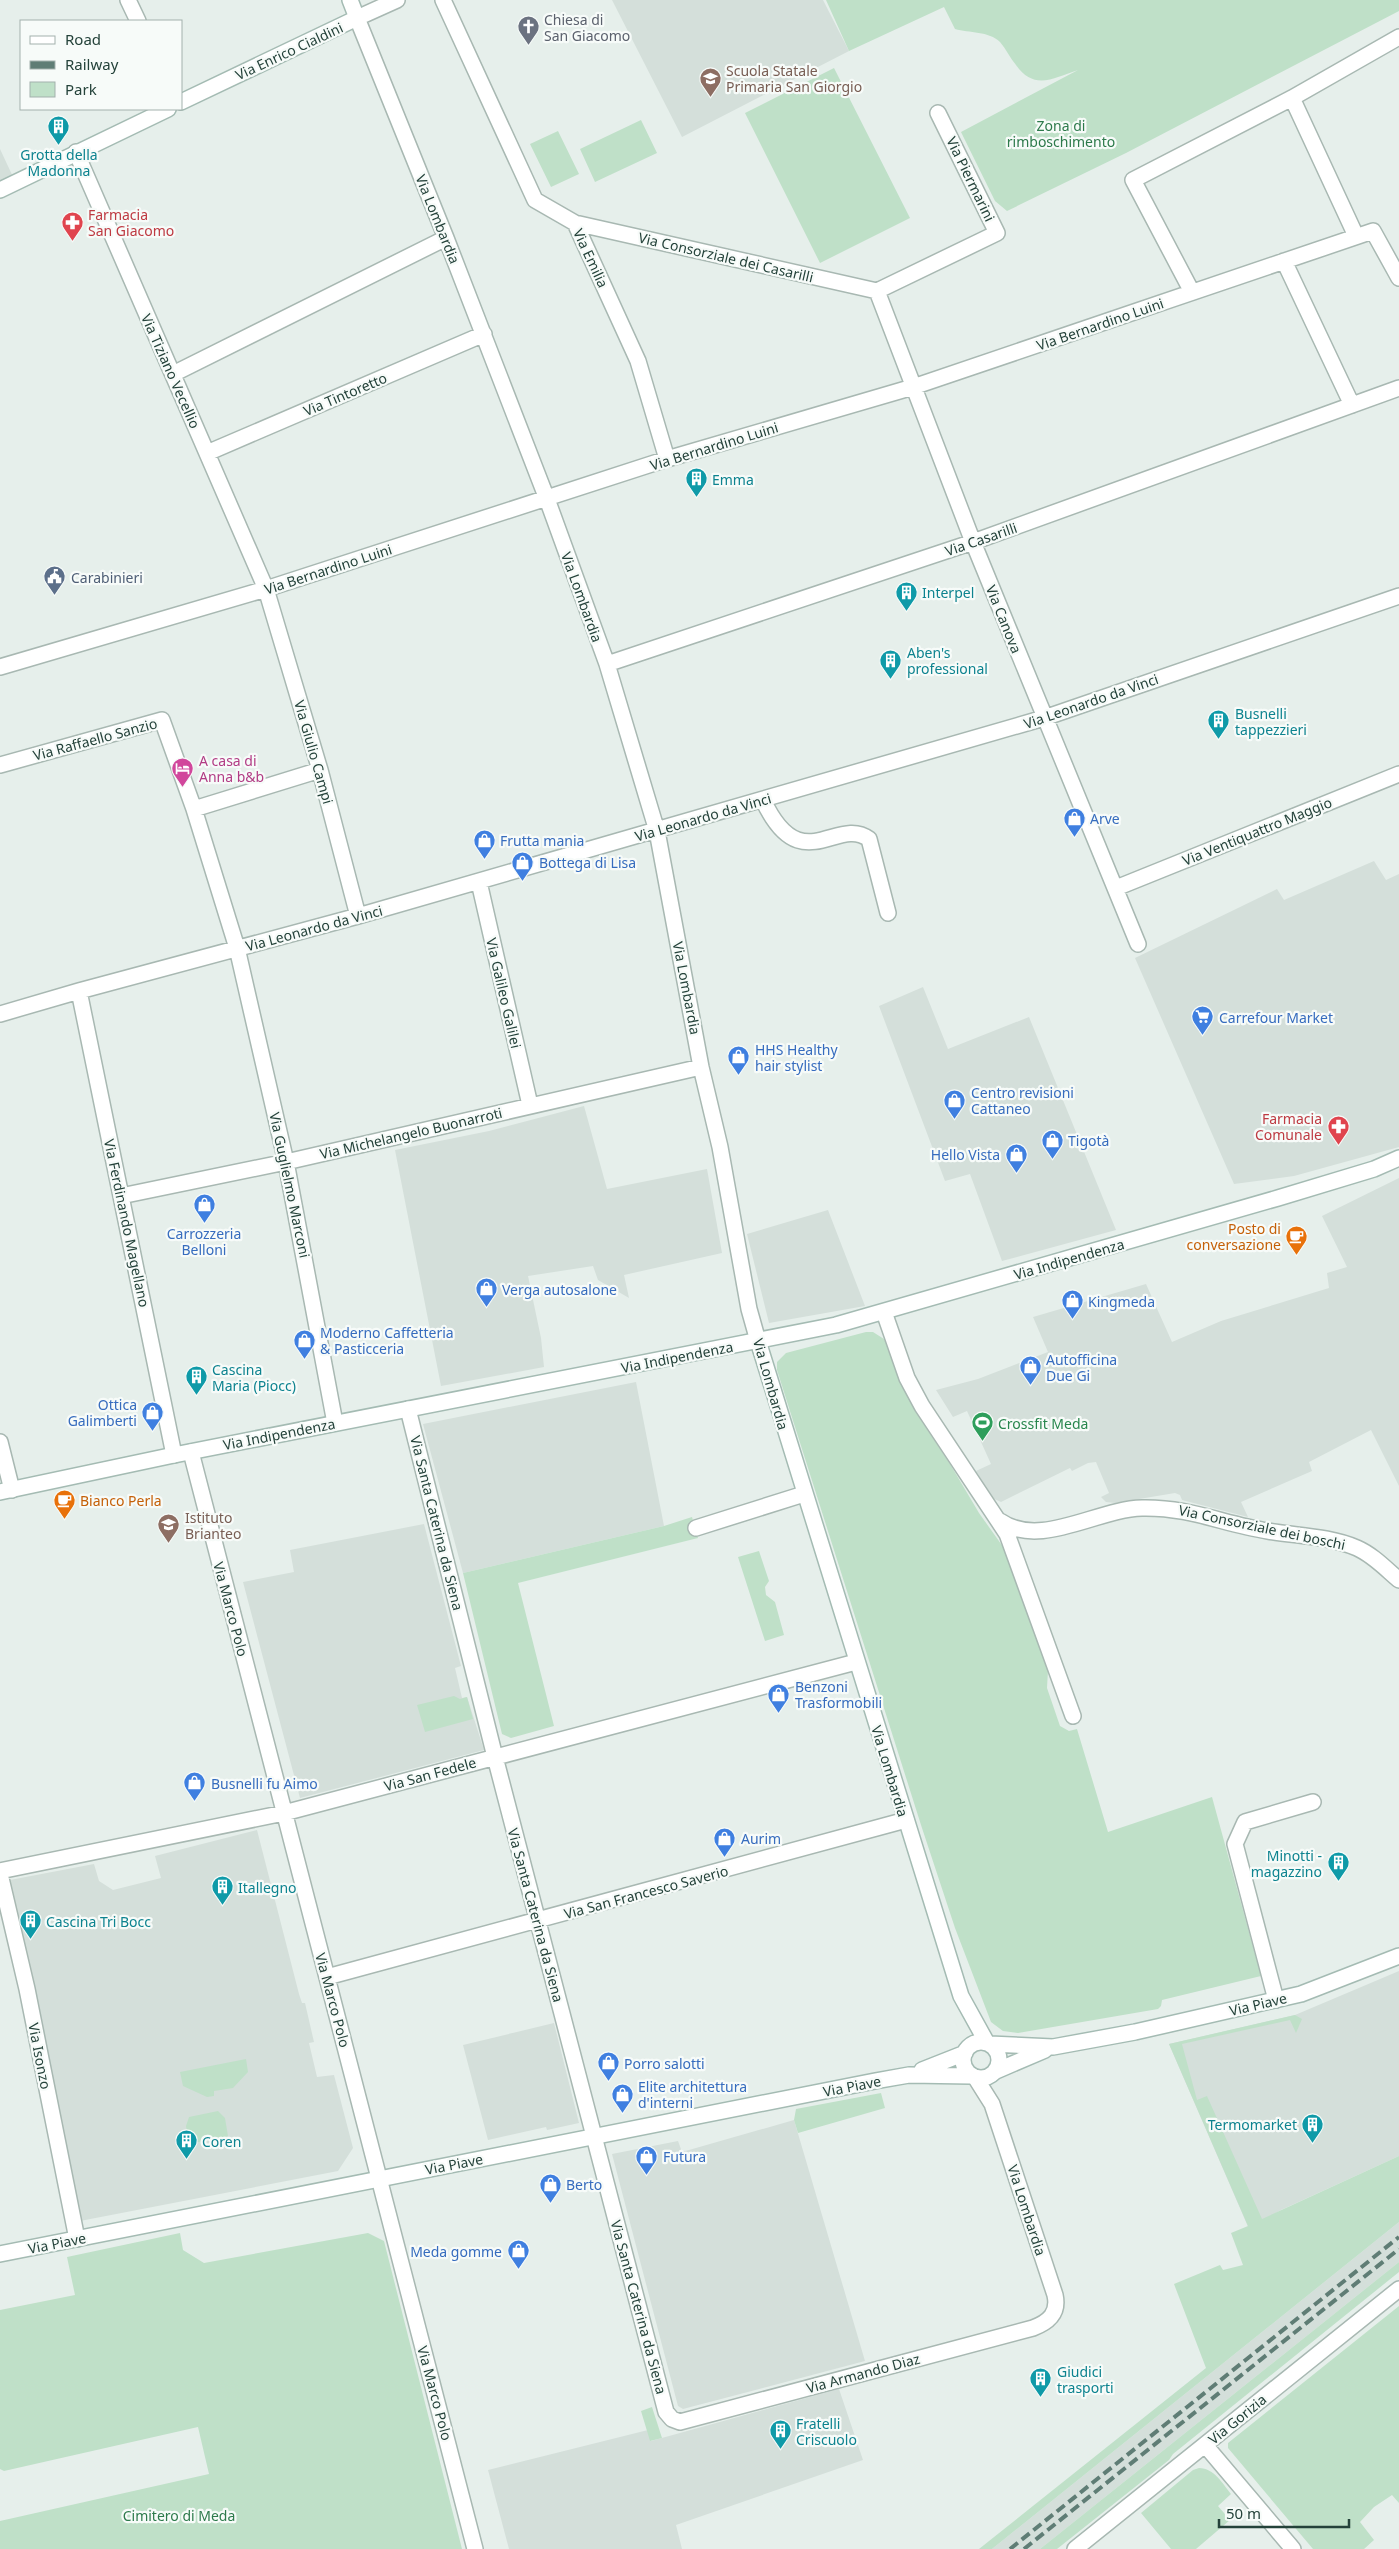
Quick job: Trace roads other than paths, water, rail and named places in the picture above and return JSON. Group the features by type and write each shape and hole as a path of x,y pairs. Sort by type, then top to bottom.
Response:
{"street":[{"path":"128,0 138,20"},
{"name":"Via Lombardia","path":"350,0 484,334 547,499 606,664 657,831 701,1066 720,1147 749,1308 856,1662 962,1996 967,2037 965,2051"},
{"name":"Via Enrico Cialdini","path":"182,102 397,0"},
{"name":"Via Emilia","path":"442,0 535,200 575,222 638,361 667,459"},
{"path":"1192,292 1133,180 1292,98 1399,37"},
{"path":"1292,98 1356,236"},
{"path":"0,190 166,110"},
{"name":"Via Piermarini","path":"877,290 997,234 938,113"},
{"name":"Via Tiziano Vecellio","path":"76,152 266,589"},
{"name":"Via Consorziale dei Casarilli","path":"575,222 877,290"},
{"name":"Via Bernardino Luini","path":"0,667 266,589 667,459 913,386 1373,231 1399,278"},
{"path":"173,374 446,238"},
{"path":"1284,262 1352,405"},
{"name":"Via Canova","path":"877,290 973,542 1138,944"},
{"name":"Via Tintoretto","path":"207,453 484,334"},
{"name":"Via Casarilli","path":"606,664 973,542 1399,388"},
{"name":"Via Giulio Campi","path":"266,589 320,770 358,916"},
{"name":"Via Leonardo da Vinci","path":"0,1014 479,882 1044,718 1399,596"},
{"name":"Via Raffaello Sanzio","path":"0,765 162,720 194,810 237,948"},
{"path":"194,810 320,770"},
{"name":"Via Ventiquattro Maggio","path":"1116,888 1399,774"},
{"path":"763,800 777,825 800,841 816,842 853,834 864,835 869,839 888,913"},
{"name":"Via Galileo Galilei","path":"479,882 530,1105"},
{"name":"Via Guglielmo Marconi","path":"237,948 286,1162 336,1423"},
{"name":"Via Ferdinando Magellano","path":"79,991 174,1455"},
{"name":"Via Michelangelo Buonarroti","path":"121,1196 286,1162 701,1066"},
{"name":"Via Indipendenza","path":"6,1491 174,1455 758,1340 884,1312 1286,1196 1374,1169 1399,1158"},
{"name":"Via Consorziale dei boschi","path":"884,1312 907,1378 922,1406 976,1488 1000,1520 1014,1548 1072,1716"},
{"name":"Via Santa Caterina da Siena","path":"408,1409 537,1922 666,2412 672,2419"},
{"path":"0,1442 6,1491"},
{"name":"Via Marco Polo","path":"191,1452 378,2178 476,2549"},
{"path":"696,1528 804,1494"},
{"name":"Via Consorziale dei boschi","path":"1000,1520 1017,1530 1028,1532 1049,1530 1126,1510 1174,1509 1252,1528 1352,1546 1368,1554 1399,1580"},
{"name":"Via San Fedele","path":"0,1872 284,1813 856,1662"},
{"path":"1276,2000 1235,1844 1245,1822 1313,1802"},
{"name":"Via San Francesco Saverio","path":"327,1977 537,1922 906,1820"},
{"name":"Via Isonzo","path":"0,1872 77,2239"},
{"name":"Via Piave","path":"995,2072 1053,2047 1276,2000 1331,1984 1399,1956"},
{"name":"Via Lombardia","path":"962,1996 989,2043"},
{"path":"978,2042 989,2043 999,2056 995,2072 985,2078 973,2076 963,2063 965,2051 978,2042"},
{"name":"Via Piave","path":"989,2043 1053,2047"},
{"name":"Via Piave","path":"0,2254 378,2178 909,2075 965,2051"},
{"name":"Via Lombardia","path":"992,2104 995,2072"},
{"name":"Via Piave","path":"909,2075 973,2076"},
{"name":"Via Lombardia","path":"973,2076 992,2104 1055,2295 1056,2310 1052,2317"},
{"name":"Via Gorizia","path":"1075,2549 1399,2289"},
{"name":"Via Armando Diaz","path":"672,2419 680,2422 1033,2328 1052,2317"},
{"path":"1205,2445 1293,2549"}],"railway":[{"path":"1010,2549 1399,2237"},
{"path":"1024,2549 1399,2249"}],"place":[{"name":"Chiesa di San Giacomo","path":"528,46"},
{"name":"Scuola Statale Primaria San Giorgio","path":"710,97"},
{"name":"Grotta della Madonna","path":"59,145"},
{"name":"Farmacia San Giacomo","path":"72,241"},
{"name":"Emma","path":"696,498"},
{"name":"Carabinieri","path":"55,596"},
{"name":"Interpel","path":"906,611"},
{"name":"Aben's professional","path":"891,679"},
{"name":"Busnelli tappezzieri","path":"1219,740"},
{"name":"A casa di Anna b&b","path":"183,787"},
{"name":"Arve","path":"1074,837"},
{"name":"Frutta mania","path":"484,859"},
{"name":"Bottega di Lisa","path":"523,881"},
{"name":"Carrefour Market","path":"1203,1036"},
{"name":"HHS Healthy hair stylist","path":"739,1076"},
{"name":"Centro revisioni Cattaneo","path":"955,1119"},
{"name":"Farmacia Comunale","path":"1338,1145"},
{"name":"Tigotà","path":"1052,1159"},
{"name":"Hello Vista","path":"1016,1173"},
{"name":"Carrozzeria Belloni","path":"204,1224"},
{"name":"Posto di conversazione","path":"1297,1255"},
{"name":"Verga autosalone","path":"486,1308"},
{"name":"Kingmeda","path":"1072,1320"},
{"name":"Moderno Caffetteria & Pasticceria","path":"304,1359"},
{"name":"Autofficina Due Gi","path":"1030,1386"},
{"name":"Cascina Maria (Piocc)","path":"196,1396"},
{"name":"Ottica Galimberti","path":"153,1431"},
{"name":"Crossfit Meda","path":"982,1442"},
{"name":"Bianco Perla","path":"64,1519"},
{"name":"Istituto Brianteo","path":"169,1544"},
{"name":"Benzoni Trasformobili","path":"779,1713"},
{"name":"Busnelli fu Aimo","path":"195,1802"},
{"name":"Aurim","path":"725,1857"},
{"name":"Minotti - magazzino","path":"1338,1882"},
{"name":"Itallegno","path":"222,1906"},
{"name":"Cascina Tri Bocc","path":"30,1940"},
{"name":"Porro salotti","path":"608,2082"},
{"name":"Elite architettura d'interni","path":"622,2113"},
{"name":"Termomarket","path":"1313,2143"},
{"name":"Coren","path":"186,2160"},
{"name":"Futura","path":"647,2175"},
{"name":"Berto","path":"550,2203"},
{"name":"Meda gomme","path":"518,2270"},
{"name":"Giudici trasporti","path":"1041,2398"},
{"name":"Fratelli Criscuolo","path":"780,2450"}],"park label":[{"name":"Zona di rimboschimento","path":"1061,134"},
{"name":"Cimitero di Meda","path":"179,2515"}]}
